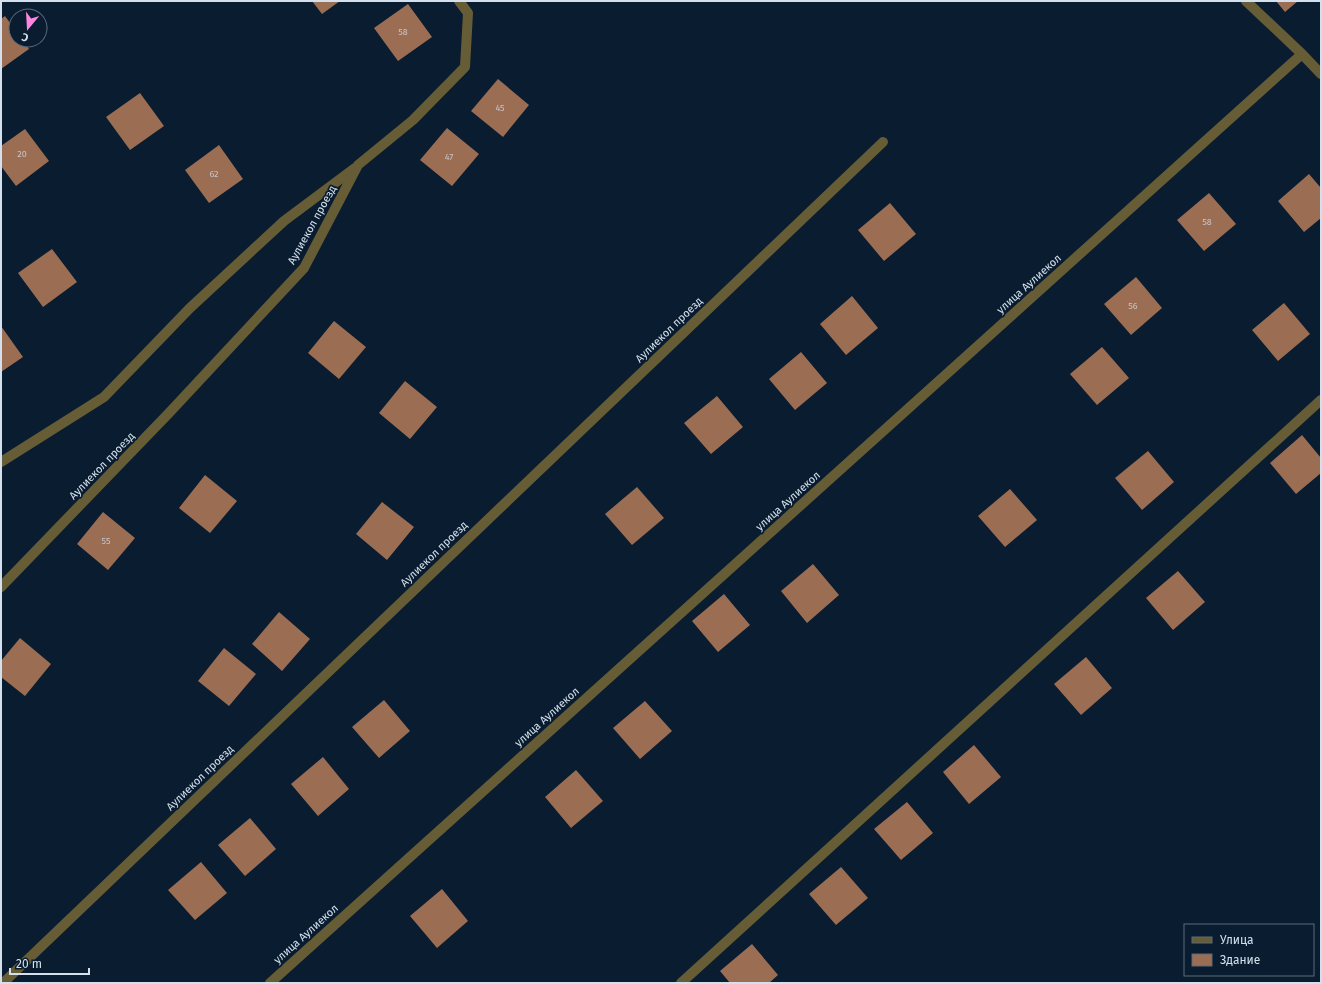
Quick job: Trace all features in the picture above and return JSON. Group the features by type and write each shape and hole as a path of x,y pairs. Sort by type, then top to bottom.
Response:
{"street":[{"name":"Аулиекол проезд","path":"1,587 169,413 304,268 358,165 412,120 465,67 468,13 458,1"},
{"path":"1246,1 1321,74"},
{"name":"улица Аулиекол","path":"270,983 1302,54"},
{"name":"Аулиекол проезд","path":"2,983 883,142"},
{"path":"1,462 104,397 190,308 284,221 358,165"},
{"path":"681,983 1321,400"}],"building":[{"path":"312,1 340,1 322,14"},
{"path":"1276,1 1298,1 1285,12"},
{"path":"408,4 432,37 398,61 374,28"},
{"path":"5,16 8,20 8,48 29,49 1,69 1,19"},
{"path":"498,79 529,105 503,137 471,111"},
{"path":"140,93 164,126 130,150 106,117"},
{"path":"447,128 479,154 452,186 420,160"},
{"path":"25,129 49,161 16,186 1,166 1,146"},
{"path":"219,145 243,179 209,203 185,170"},
{"path":"1309,174 1321,188 1321,218 1304,232 1278,201"},
{"path":"1209,193 1236,224 1204,251 1177,220"},
{"path":"890,203 916,234 884,261 858,230"},
{"path":"52,249 77,282 43,307 18,273"},
{"path":"1136,277 1162,308 1131,335 1104,304"},
{"path":"852,296 878,328 846,355 820,324"},
{"path":"1284,303 1310,334 1278,361 1252,330"},
{"path":"334,321 366,347 339,379 308,353"},
{"path":"1,326 23,357 1,372"},
{"path":"1102,347 1129,378 1097,405 1070,374"},
{"path":"801,352 827,383 795,410 769,379"},
{"path":"405,381 437,407 410,439 379,413"},
{"path":"717,396 743,427 711,454 684,423"},
{"path":"1302,435 1321,458 1321,473 1296,494 1270,463"},
{"path":"1148,451 1174,482 1142,510 1115,478"},
{"path":"205,475 237,501 210,533 179,508"},
{"path":"637,487 664,518 632,545 605,514"},
{"path":"1010,489 1037,520 1005,547 978,516"},
{"path":"382,502 414,527 387,560 356,534"},
{"path":"103,512 135,538 108,570 77,544"},
{"path":"813,564 839,595 807,623 781,591"},
{"path":"1178,571 1205,602 1173,630 1146,598"},
{"path":"724,594 750,625 718,652 692,621"},
{"path":"279,612 310,639 282,671 252,644"},
{"path":"20,638 51,664 25,696 1,677 1,661"},
{"path":"224,648 256,674 229,706 198,681"},
{"path":"1086,657 1112,688 1081,715 1054,684"},
{"path":"384,700 410,731 379,758 352,727"},
{"path":"645,701 672,731 640,759 613,728"},
{"path":"974,745 1001,777 969,804 943,772"},
{"path":"323,757 349,789 318,816 291,784"},
{"path":"576,770 603,801 571,828 545,797"},
{"path":"907,802 933,833 901,860 874,829"},
{"path":"250,818 276,849 245,876 218,845"},
{"path":"201,862 227,893 195,920 168,890"},
{"path":"841,867 868,898 836,925 809,894"},
{"path":"442,889 468,921 437,948 410,916"},
{"path":"752,944 778,975 769,983 730,983 720,971"}]}
